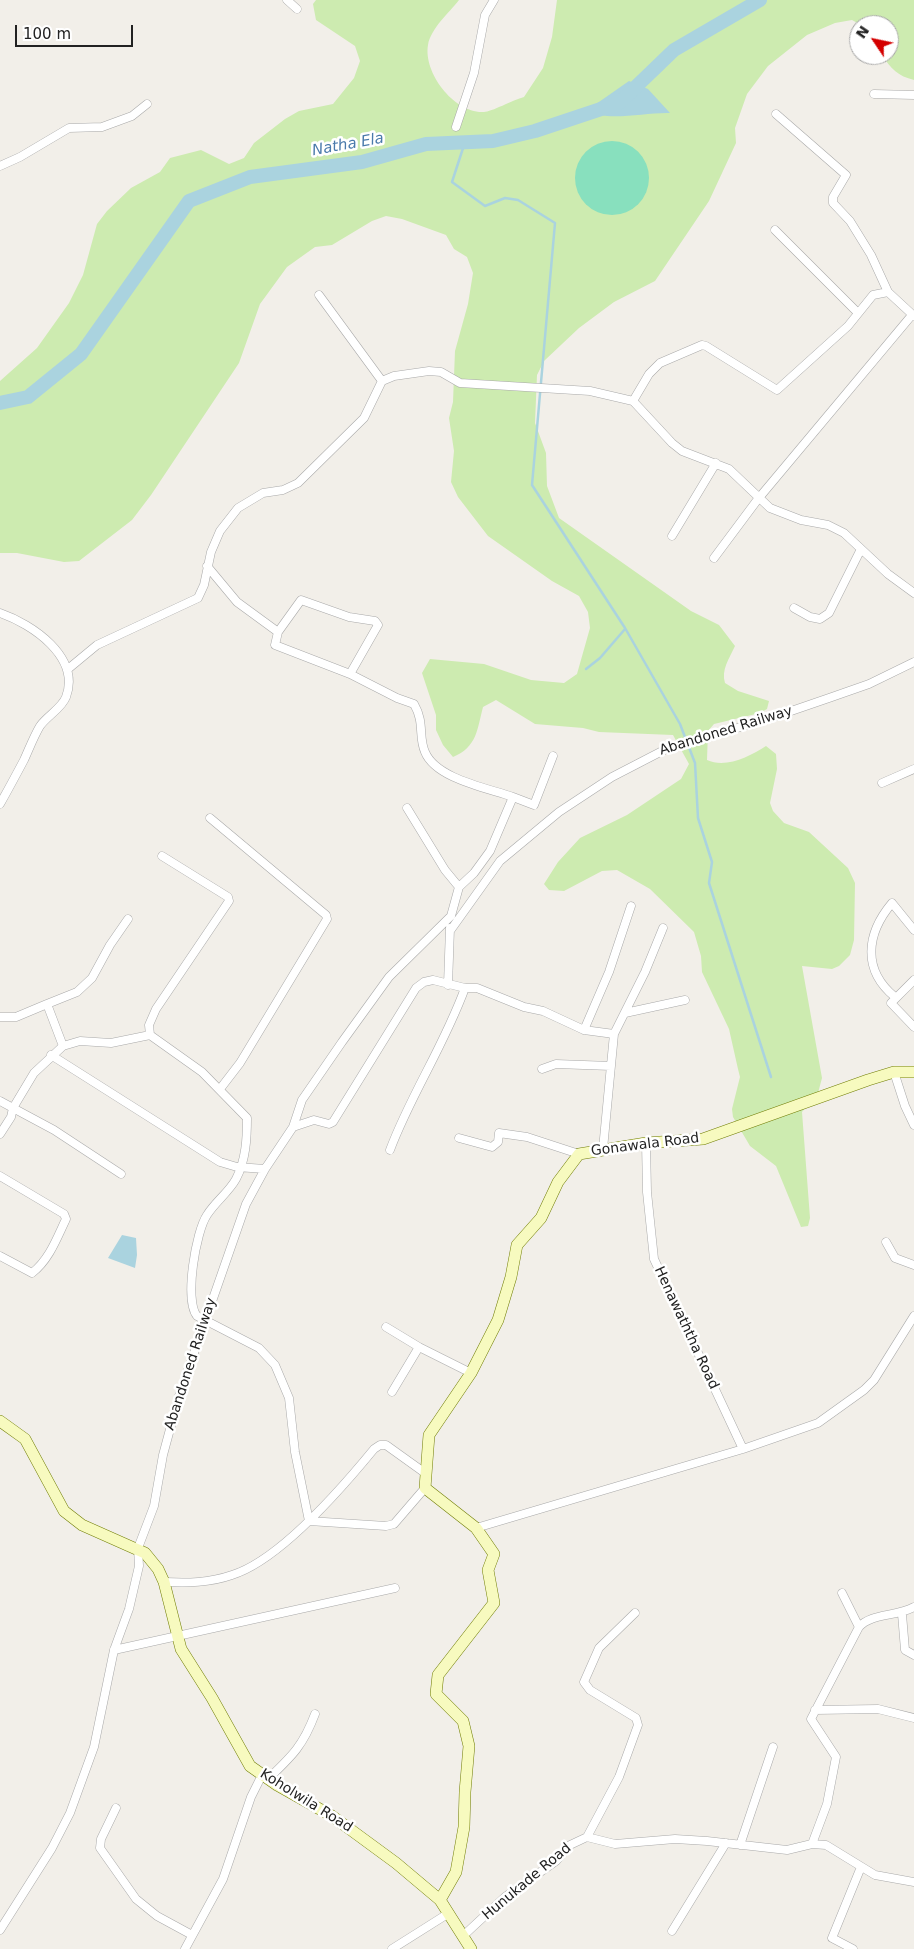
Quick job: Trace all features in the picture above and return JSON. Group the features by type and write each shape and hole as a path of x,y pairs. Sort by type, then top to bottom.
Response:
{"street":[{"path":"287,0 297,9"},
{"path":"456,127 474,73 485,15 494,0"},
{"path":"874,94 914,95"},
{"path":"0,166 20,158 69,128 102,127 132,116 147,104"},
{"path":"714,558 758,499 913,316 888,292 871,255 850,221 833,202 832,198 846,175 776,114"},
{"path":"775,230 857,312"},
{"path":"633,401 649,374 660,363 704,345 777,390 848,326 857,312 873,295 888,292"},
{"path":"319,295 382,381"},
{"path":"68,668 97,645 198,598 204,585 206,566 220,531 238,508 263,493 283,490 298,483 364,418 382,381 394,376 430,371 441,372 460,383 590,391 633,401 677,447 729,469 758,499 770,508 844,533 914,593"},
{"path":"672,536 716,463"},
{"path":"794,608 810,617 820,619 829,613 861,548"},
{"path":"206,566 237,602 278,632"},
{"path":"350,674 378,625 375,621 349,617 300,600 278,632 275,644 350,674 397,698 414,704 421,716 425,752 432,764 458,778 534,805 553,756"},
{"path":"0,613 30,627 55,650 68,668 70,677 66,698 40,726 0,804"},
{"name":"Abandoned Railway","path":"450,931 500,861 552,818 612,777 668,748 764,720 868,684 914,662"},
{"path":"882,782 914,769"},
{"path":"448,985 451,916 459,887 474,874 490,851 513,797"},
{"path":"407,808 445,870 459,887"},
{"path":"210,818 326,915 327,920 240,1063 220,1089"},
{"path":"150,1035 149,1025 156,1009 229,901 228,898 162,856"},
{"path":"895,997 884,988 872,966 871,947 876,926 892,903 914,930"},
{"path":"584,1030 608,972 631,906"},
{"name":"Abandoned Railway","path":"0,1930 52,1848 70,1813 94,1747 114,1650 129,1609 139,1566 138,1548 154,1506 162,1455 179,1396 246,1204 265,1169 293,1127 302,1100 389,976 451,916"},
{"path":"0,1017 16,1017 77,992 92,978 110,945 128,919"},
{"path":"603,1149 614,1034 663,928"},
{"path":"293,1127 314,1120 329,1124 333,1122 416,988 424,982 433,980 448,985 477,988 524,1007 543,1012 584,1030 614,1034"},
{"path":"914,980 891,1002 914,1027"},
{"path":"390,1150 400,1125 451,1026 465,988"},
{"path":"625,1013 686,1000"},
{"path":"47,1004 64,1046"},
{"path":"0,1134 34,1073 51,1055 64,1046 80,1041 111,1044 150,1035 202,1072 247,1118 245,1153 241,1168 236,1180 206,1216 199,1240 190,1297 193,1312 258,1348 275,1364 289,1398 295,1452 309,1521"},
{"path":"51,1055 220,1162 241,1168 265,1169"},
{"path":"542,1069 556,1064 611,1066"},
{"path":"894,1072 905,1106 914,1125"},
{"name":"Gonawala Road","path":"425,1488 429,1435 472,1373 498,1320 511,1277 517,1245 541,1218 558,1182 579,1154 646,1143 703,1138 868,1080 894,1072 914,1072"},
{"path":"0,1101 54,1130 121,1174"},
{"path":"459,1138 492,1147 498,1142 500,1134 526,1137 579,1154"},
{"name":"Henawaththa Road","path":"646,1143 647,1192 654,1259 743,1449"},
{"path":"0,1176 64,1214 66,1219 54,1245 40,1267 32,1273 0,1256"},
{"path":"886,1242 895,1258 914,1265"},
{"path":"476,1528 743,1449 818,1423 864,1390 874,1380 914,1316"},
{"path":"386,1327 419,1347 472,1373"},
{"path":"392,1392 419,1347"},
{"path":"0,1421 25,1439 64,1510 82,1525 138,1548"},
{"path":"164,1582 197,1584 234,1575 264,1560 309,1521 374,1449 380,1445 386,1445 425,1473"},
{"path":"309,1521 386,1526 394,1524 425,1488 476,1528 494,1554 488,1570 494,1603 438,1675 436,1694 463,1721 469,1746 464,1792 464,1827 458,1863 456,1872 440,1900"},
{"name":"Koholwila Road","path":"138,1548 150,1559 164,1582 181,1649 189,1665 212,1698 243,1757 250,1766 365,1838 440,1900 471,1949"},
{"path":"114,1650 395,1588"},
{"path":"842,1593 859,1627"},
{"path":"812,1844 828,1804 836,1757 814,1728 811,1720 815,1710 859,1627 866,1620 902,1614 914,1607"},
{"path":"587,1838 619,1777 638,1725 636,1718 590,1690 584,1682 599,1648 636,1612"},
{"path":"902,1614 905,1650 914,1655"},
{"path":"815,1710 878,1709 914,1718"},
{"path":"185,1949 223,1879 251,1797 265,1777 297,1751 307,1737 315,1714"},
{"path":"740,1845 773,1747"},
{"path":"116,1808 101,1839 100,1848 136,1899 157,1916 192,1935"},
{"name":"Hunukade Road","path":"463,1936 504,1897 556,1861 570,1845 587,1838 615,1844 675,1839 726,1842 787,1850 812,1844 826,1845 861,1867 888,1878 900,1878 914,1882"},
{"path":"672,1931 726,1842"},
{"path":"853,1949 832,1938 861,1867"},
{"path":"392,1949 449,1913"}],"green space":[{"path":"316,0 459,0 433,33 428,45 428,56 436,79 452,99 473,111 484,112 524,97 543,68 552,37 557,0 914,0 914,80 895,71 890,65 899,65 899,15 849,15 849,21 835,23 807,35 768,66 747,94 735,128 736,143 709,201 655,281 614,302 579,328 544,361 537,375 535,423 546,453 547,486 559,518 691,611 719,625 735,646 725,669 725,683 738,691 769,701 767,709 760,713 714,724 708,731 707,760 722,763 730,762 753,754 766,746 776,754 777,769 770,803 773,811 784,823 809,832 848,868 855,883 854,940 850,955 839,966 832,969 802,966 822,1078 818,1093 802,1112 810,1218 808,1226 801,1227 776,1166 750,1146 733,1117 732,1109 740,1077 729,1029 702,972 701,956 694,932 650,889 617,870 602,871 564,891 549,890 544,884 558,862 580,838 627,815 681,779 689,764 673,735 599,732 583,728 535,724 496,700 483,707 475,737 467,748 453,757 443,745 436,730 436,715 422,673 430,659 484,664 531,680 564,683 577,674 590,628 588,612 579,596 552,581 488,536 458,497 451,482 454,451 449,418 453,402 455,351 468,304 473,273 467,257 454,249 446,235 402,219 386,216 372,221 332,245 315,247 287,267 260,304 239,363 151,495 132,520 79,561 64,562 17,553 0,553 0,381 37,348 69,303 83,275 97,224 107,211 131,188 160,172 170,158 201,150 229,164 244,158 254,143 285,119 299,111 333,104 354,78 360,61 355,46 316,20 313,4"},
{"path":"605,141 619,141 633,147 643,157 649,171 647,192 633,209 619,215 605,215 591,209 581,199 575,185 575,171 581,157 591,147"}],"water":[{"path":"629,81 648,89 670,113 605,116 586,111"},
{"path":"122,1235 136,1238 137,1255 135,1268 108,1258"}],"waterway":[{"name":"Natha Ela","path":"0,403 28,397 81,354 189,201 250,177 362,162 426,144 493,141 535,131 619,103 674,50 760,0"},
{"path":"465,142 452,182 485,206 505,198 518,200 555,223 532,485 625,628 680,724 695,763 698,818 712,862 709,883 771,1077"},
{"path":"586,669 600,658 625,629"}]}
